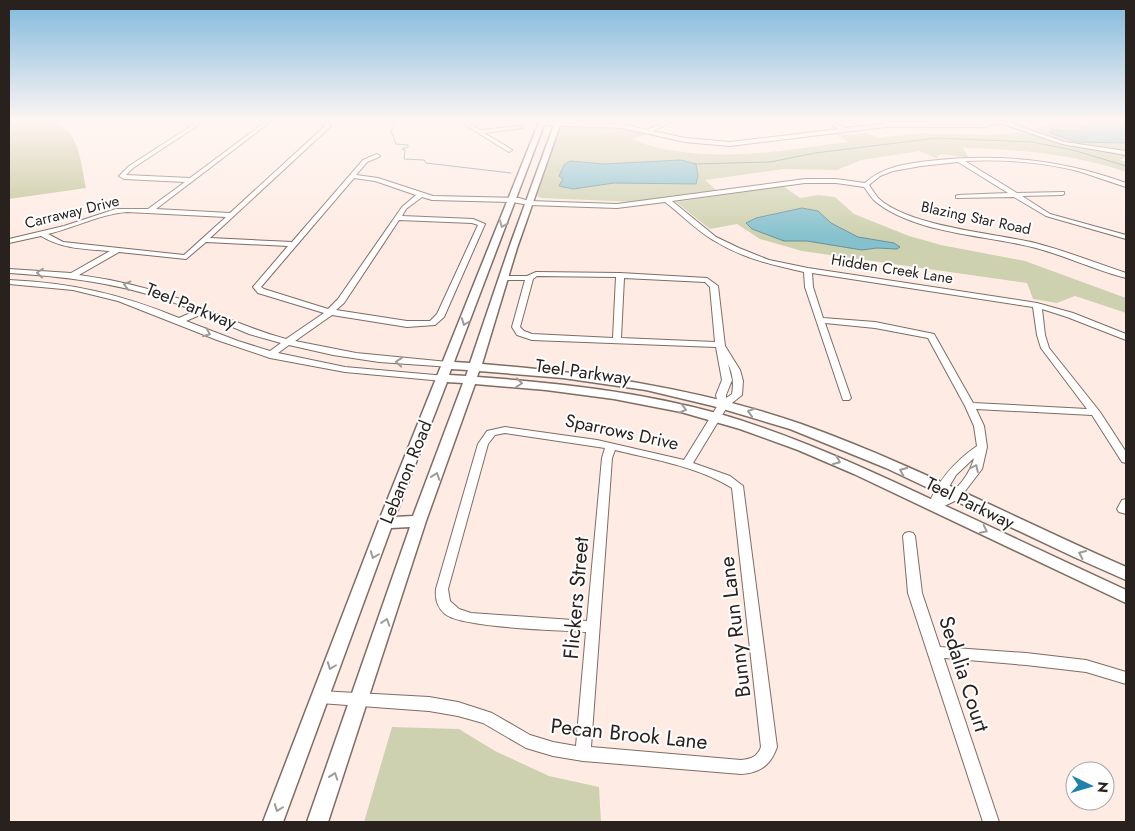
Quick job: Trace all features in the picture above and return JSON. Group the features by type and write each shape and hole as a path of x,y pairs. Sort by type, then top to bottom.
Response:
{"main road":[{"name":"Lebanon Road","path":"273,822 388,516 528,161"},
{"name":"Lebanon Road","path":"318,822 419,521 472,373 544,161"},
{"path":"482,278 504,278"},
{"name":"Teel Parkway","path":"448,365 472,373 515,382 596,391 659,403 715,417 812,450 1126,597"},
{"name":"Teel Parkway","path":"443,378 472,373 558,374 633,384 723,405 827,438 1126,574"},
{"path":"388,516 419,521"}],"street":[{"path":"142,161 123,173 122,176 124,178 191,180"},
{"path":"150,211 217,161"},
{"path":"41,233 62,244 186,257 290,161"},
{"path":"366,161 257,287 261,291 330,312 407,324 432,323 441,315 481,226 480,223 398,218"},
{"path":"353,176 376,179 420,195 440,199 513,200 617,206 805,181 836,181 866,185 873,177 886,170 946,161"},
{"path":"961,161 1048,215 1126,238"},
{"path":"1029,161 1092,173 1126,185"},
{"name":"Blazing Star Road","path":"866,185 874,199 885,207 906,217 938,226 1025,243 1064,253 1126,276"},
{"path":"958,197 1062,193"},
{"path":"270,355 330,312 346,296 408,204 420,195"},
{"name":"Hidden Creek Lane","path":"666,200 714,238 736,250 767,262 1037,305 1070,315 1126,337"},
{"name":"Carraway Drive","path":"9,241 88,222 116,211 231,215"},
{"path":"204,240 293,244"},
{"path":"54,286 117,250"},
{"path":"808,270 809,287 846,398"},
{"name":"Teel Parkway","path":"9,271 72,276 122,284 168,297 243,330 288,343 361,357 448,365"},
{"path":"687,464 723,405 737,394 739,379 734,364 720,345 714,286 707,280 700,278 541,272 532,275 516,327 518,331 532,337 720,345"},
{"path":"617,340 620,275"},
{"path":"504,278 529,282"},
{"name":"Teel Parkway","path":"9,282 54,286 97,293 134,303 226,341 270,355 371,373 443,378"},
{"path":"1037,305 1041,335 1045,348 1095,412 1126,460"},
{"path":"180,322 203,311"},
{"path":"820,320 875,325 932,336 970,406 979,426 982,447 977,469 955,496 934,506"},
{"path":"970,406 1095,412"},
{"name":"Sparrows Drive","path":"593,627 471,618 448,610 441,597 442,590 483,444 488,436 505,430 523,431 611,446 687,464 726,479 737,486"},
{"name":"Flickers Street","path":"583,754 607,458 611,446"},
{"path":"934,506 939,488 962,461 982,447"},
{"name":"Bunny Run Lane","path":"737,486 769,747 766,756 761,762"},
{"name":"Sedalia Court","path":"909,536 915,593 992,822"},
{"path":"935,652 1086,666 1126,678"},
{"name":"Pecan Brook Lane","path":"320,697 429,704 458,709 487,718 526,741 553,750 741,767 752,766 761,762"}],"green space":[{"path":"9,161 81,161 86,188 9,199"},
{"path":"548,161 859,161 837,170 784,169 705,180 717,191 637,202 541,198 537,196"},
{"path":"1086,161 1122,161 1126,162 1126,172 1106,166"},
{"path":"783,186 800,198 818,195 835,197 854,214 909,236 941,245 1025,261 1126,298 1126,313 1075,296 1057,303 1033,299 1027,283 802,251 760,239 737,224 710,229 676,202"},
{"path":"392,727 459,729 495,751 549,776 599,787 601,822 364,822"}],"water":[{"path":"570,161 604,164 684,161 696,164 698,176 696,184 614,183 573,189 559,186 563,179 559,176 564,165"},
{"path":"802,208 818,211 831,223 858,237 894,243 900,247 897,249 877,248 862,250 807,241 784,241 752,229 746,223 756,218"}],"waterway":[{"path":"425,161 426,163 511,173"},
{"path":"694,164 776,161"},
{"path":"1109,161 1126,166"}]}
